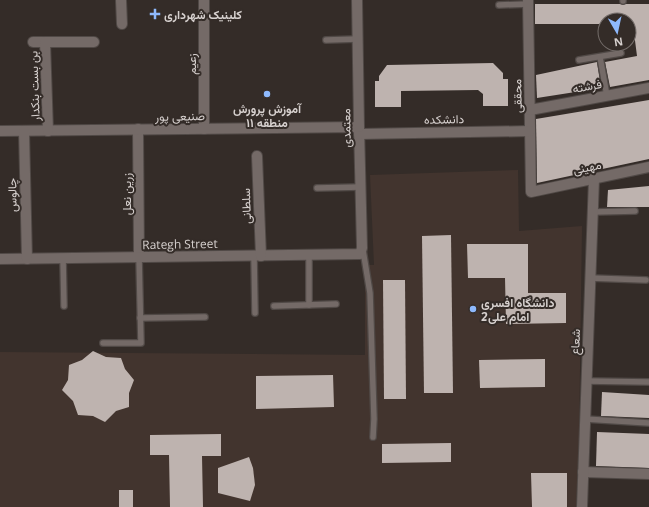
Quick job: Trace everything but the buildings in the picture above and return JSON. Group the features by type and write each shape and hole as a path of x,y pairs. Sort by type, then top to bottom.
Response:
{"street":[{"path":"121,0 122,24"},
{"name":"زعیم","path":"204,0 204,129"},
{"name":"معتمدی","path":"357,0 361,251"},
{"name":"محققی","path":"528,2 531,192"},
{"path":"33,42 45,42"},
{"name":"بن بست بنکدار","path":"48,131 45,42 94,42"},
{"name":"فرشته","path":"530,110 649,88"},
{"name":"صنیعی پور","path":"0,131 204,129 359,130"},
{"name":"زرین نعل","path":"138,130 139,258"},
{"name":"دانشکده","path":"359,130 530,130"},
{"name":"چالوس","path":"24,131 26,259"},
{"name":"سلطانی","path":"257,156 257,256"},
{"name":"مهینی","path":"531,192 649,167"},
{"name":"شعاع","path":"582,507 594,179"},
{"name":"Rategh Street","path":"0,259 309,255 361,251"},
{"path":"583,472 649,474"}],"lane":[{"path":"499,5 528,2"},
{"path":"326,40 358,39"},
{"path":"579,60 621,53"},
{"path":"600,57 607,96"},
{"path":"317,188 360,186"},
{"path":"593,212 635,211"},
{"path":"361,251 370,293 374,419 373,436"},
{"path":"309,255 309,305"},
{"path":"255,314 257,256"},
{"path":"63,258 64,306"},
{"path":"103,343 141,343 139,258"},
{"path":"590,278 646,280"},
{"path":"274,306 336,304"},
{"path":"140,318 205,317"},
{"path":"586,381 649,382"},
{"path":"585,419 649,422"}],"shaded area":[{"name":"دانشگاه افسری امام علی2","path":"518,170 519,231 582,226 579,440 576,507 0,507 0,352 365,355 365,265 374,265 370,175"}],"place":[{"name":"کلینیک شهرداری","path":"155,14"},
{"name":"آموزش پرورش منطقه ۱۱","path":"267,94"},
{"name":"دانشگاه افسری امام علی2","path":"473,309"}]}
